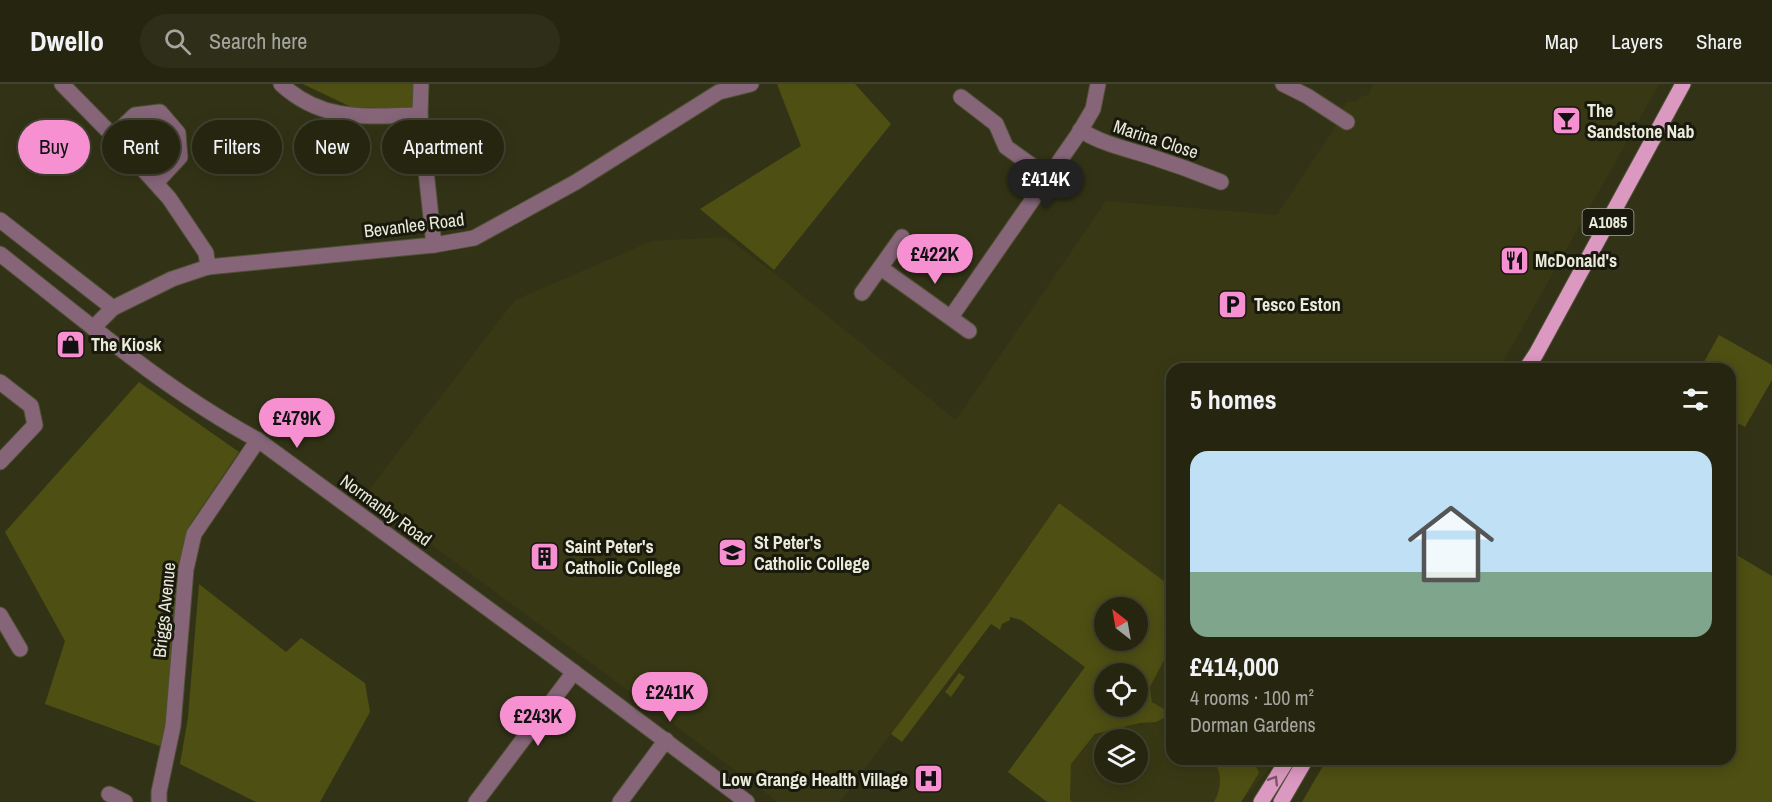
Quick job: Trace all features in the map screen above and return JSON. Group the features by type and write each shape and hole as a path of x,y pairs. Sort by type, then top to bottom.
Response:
{"main road":[{"name":"A1085","path":"1530,363 1683,84"},
{"path":"1261,802 1284,765"},
{"path":"1281,802 1303,765"}],"street":[{"path":"62,84 102,124"},
{"path":"281,84 311,105 334,114 353,117 420,115"},
{"path":"421,84 420,115 434,245"},
{"name":"Bevanlee Road","path":"93,328 112,308 172,279 208,267 434,245 474,238 576,182 717,88 751,84"},
{"path":"951,317 1080,130 1093,109 1098,84"},
{"path":"1282,84 1307,96 1347,122"},
{"path":"961,97 996,124 1006,147 1048,177"},
{"path":"130,120 135,115 160,112 167,120"},
{"name":"Marina Close","path":"1080,130 1094,139 1172,163 1221,182"},
{"path":"148,174 169,198 207,253 208,267"},
{"path":"156,183 164,174"},
{"path":"0,220 112,308"},
{"path":"862,293 902,237"},
{"name":"Normanby Road","path":"0,254 93,328 215,416 258,440 747,802"},
{"path":"881,268 969,331"},
{"path":"0,462 35,425 31,406 1,386"},
{"name":"Briggs Avenue","path":"159,802 159,792 173,726 186,569 194,534 258,440"},
{"path":"0,615 20,649"},
{"path":"476,802 574,672"},
{"path":"620,802 666,741"},
{"path":"109,794 125,802"}],"shaded area":[{"path":"303,84 418,84 419,109 351,107"},
{"path":"777,84 855,84 891,124 774,270 700,209 801,146"},
{"name":"St Peter's Catholic College","path":"1373,84 1659,84 1502,363 1166,363 1166,583 1059,503 990,602 840,802 778,802 365,495 515,300 652,241 726,237 956,420 1106,201 1277,215 1334,129 1346,102 1356,102 1363,95 1368,96"},
{"path":"1719,335 1772,365 1772,380 1745,427 1736,422 1736,363 1703,363"},
{"path":"139,382 239,452 191,523 180,573 165,748 45,704 65,641 5,532"},
{"path":"1059,503 1166,583 1166,657 1150,687 1152,702 1166,710 1166,716 1156,722 1115,729 1094,729 1094,735 1071,764 1070,800 1072,802 1047,802 1008,772 1085,667 1021,620 1010,617 1010,620 1002,624 1000,630 991,624 902,742 891,734 990,602"},
{"path":"1736,555 1772,576 1772,802 1302,802 1324,765 1736,765"},
{"path":"199,584 286,652 301,638 365,683 370,712 320,802 256,802 180,764 188,717"},
{"path":"1166,657 1166,711 1152,702 1150,687"},
{"path":"959,673 965,677 951,697 945,692"},
{"path":"1166,714 1166,765 1273,765 1241,802 1070,801 1071,764 1094,736 1094,783 1148,783 1148,729 1116,729 1148,723"},
{"path":"1216,765 1255,765 1259,773 1241,802 1214,802 1219,791"}],"place":[{"name":"The Sandstone Nab","path":"1566,120"},
{"name":"McDonald's","path":"1514,260"},
{"name":"Tesco Eston","path":"1233,304"},
{"name":"The Kiosk","path":"70,344"},
{"name":"St Peter's Catholic College","path":"733,552"},
{"name":"Saint Peter's Catholic College","path":"544,556"},
{"name":"Low Grange Health Village","path":"929,779"}]}
